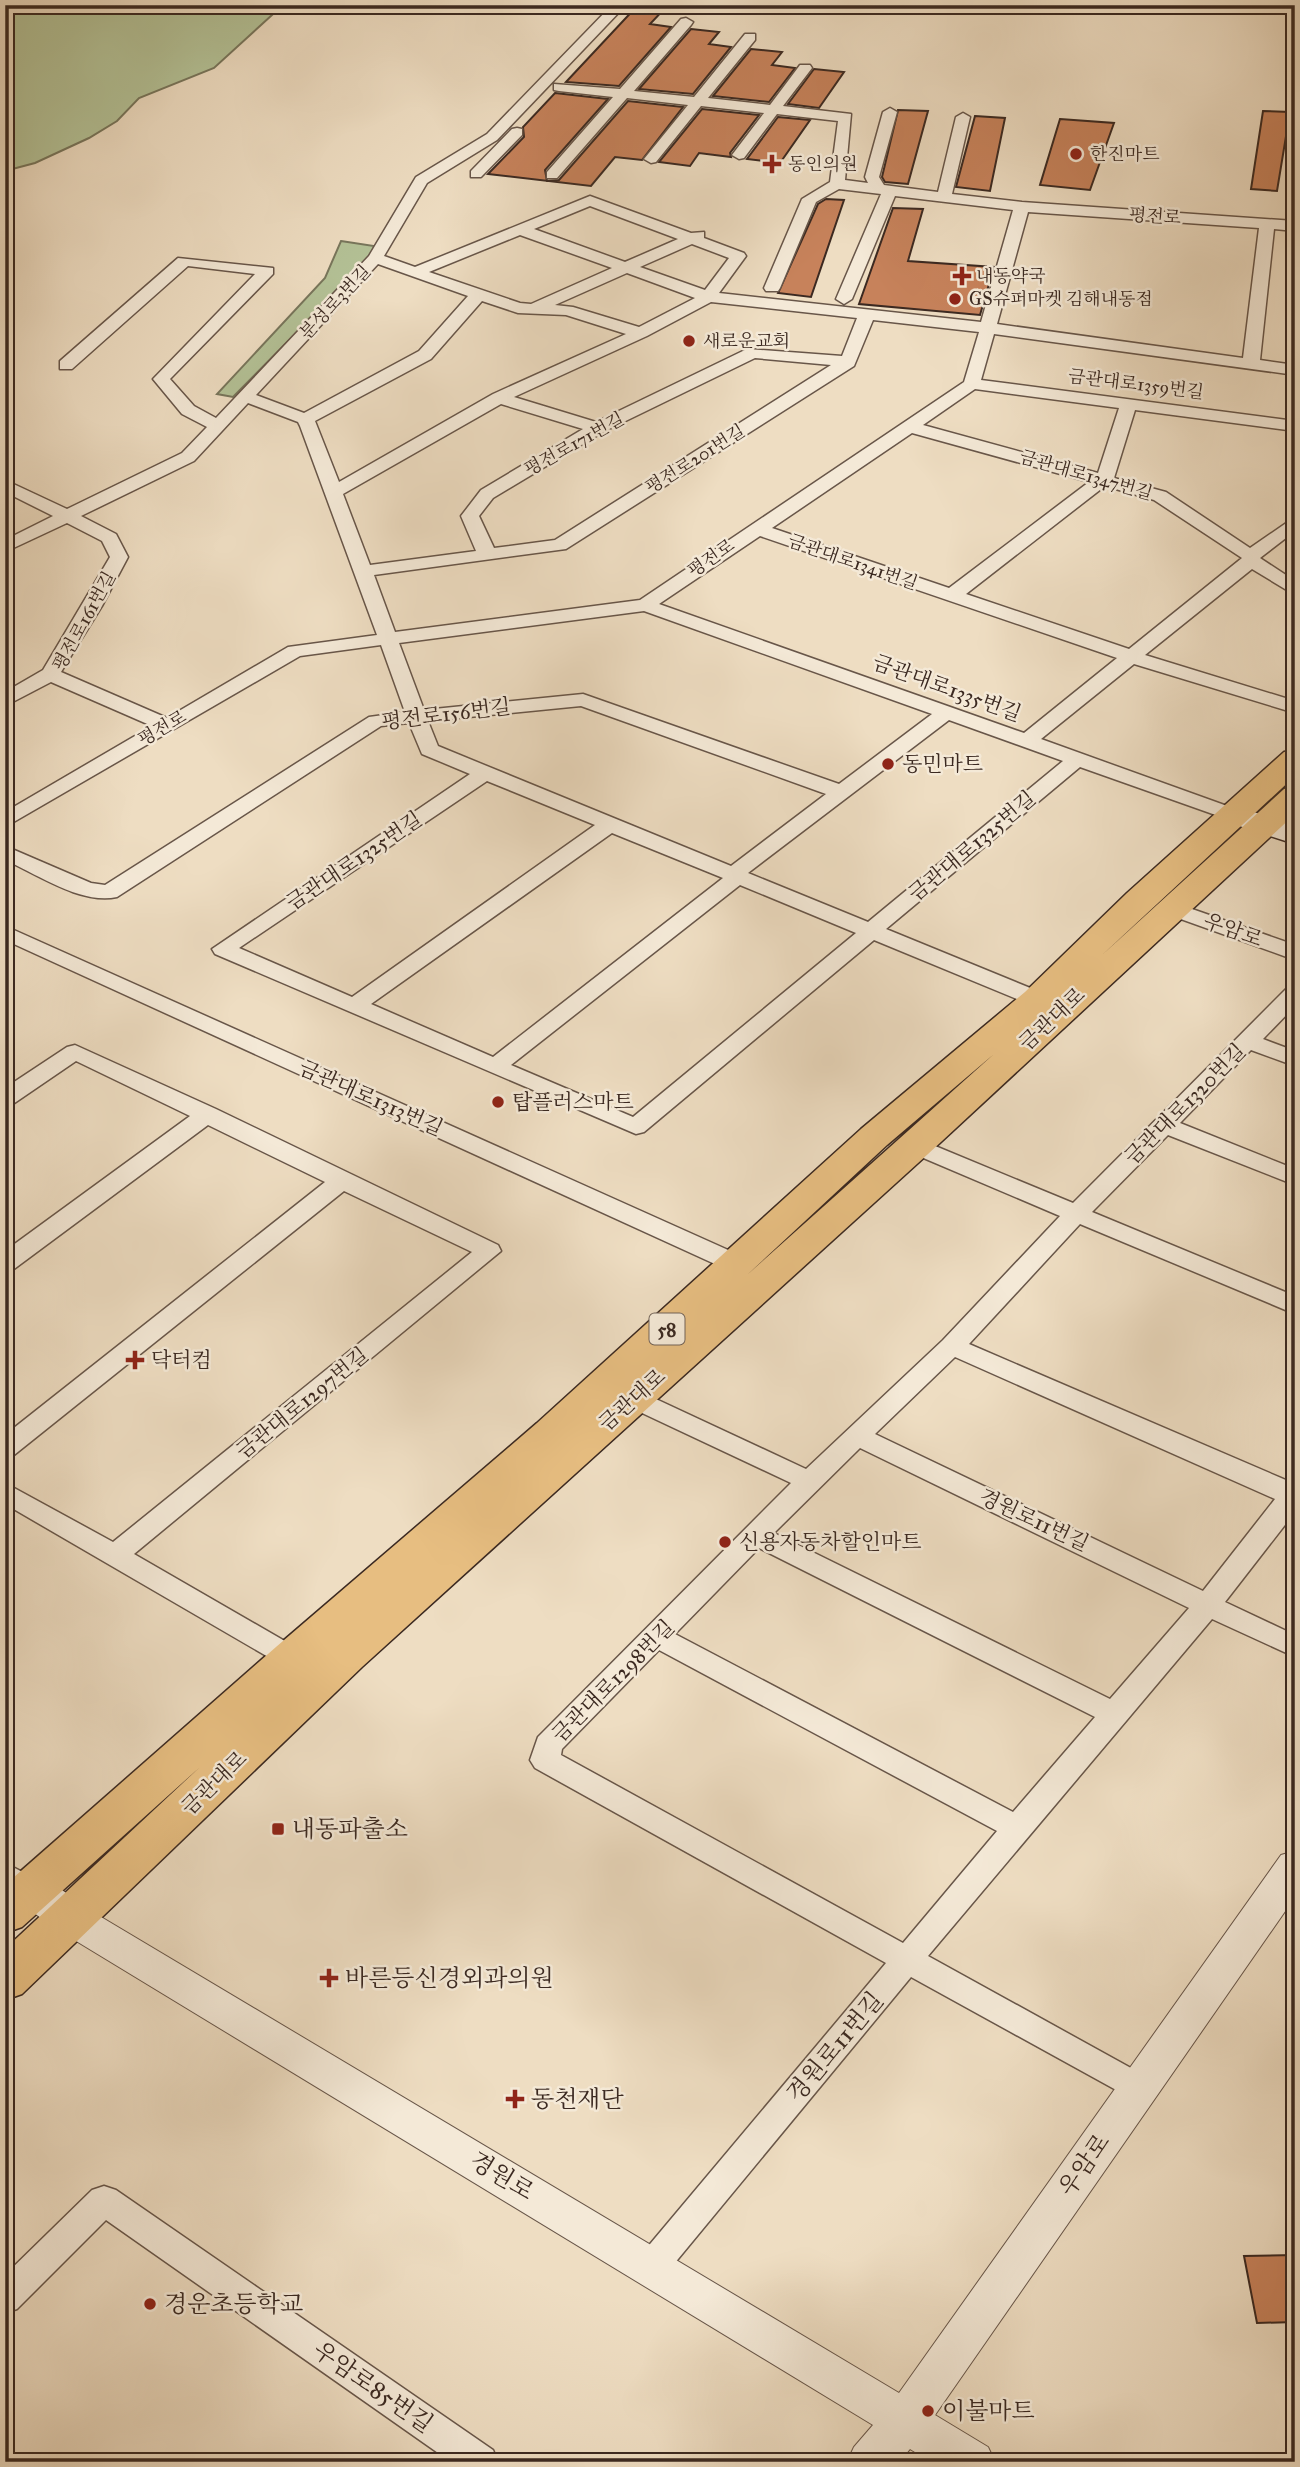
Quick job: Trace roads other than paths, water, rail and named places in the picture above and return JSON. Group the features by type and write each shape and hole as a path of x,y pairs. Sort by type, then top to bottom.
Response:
{"main road":[{"name":"금관대로","path":"14,1893 552,1433 874,1137 1037,999 1139,900 1265,825 1295,759"},
{"name":"금관대로","path":"5,1980 346,1656 915,1146 1295,796"}],"street":[{"path":"476,174 559,87 627,7"},
{"name":"분성로3번길","path":"5,547 188,457 375,258 398,214 421,180 492,137 627,7"},
{"path":"552,175 686,22"},
{"path":"651,159 750,37"},
{"path":"738,155 805,68"},
{"path":"559,87 846,117 837,184 810,199 772,288"},
{"path":"844,299 884,190 872,177 890,112"},
{"path":"944,197 963,117"},
{"name":"평전로","path":"837,184 1022,207 1295,226"},
{"path":"334,492 499,398 640,333 708,297 738,256 590,201 415,272"},
{"path":"971,384 1022,207"},
{"path":"1251,364 1267,224"},
{"path":"533,309 710,229"},
{"path":"522,230 708,297 989,328 1295,370"},
{"path":"375,258 518,308 567,310 640,333"},
{"path":"66,365 184,261 267,271 161,379 188,410 219,426"},
{"path":"305,419 425,355 478,295"},
{"path":"848,362 867,314"},
{"name":"평전로171번길","path":"488,556 470,516 474,509 487,494 597,428 753,353 848,362"},
{"name":"평전로201번길","path":"488,556 560,545 848,362"},
{"name":"평전로","path":"5,821 295,651 645,605 971,384"},
{"name":"금관대로1359번길","path":"971,384 1295,426"},
{"path":"246,397 305,419 429,750 1037,999"},
{"path":"499,398 597,428"},
{"path":"951,596 1105,478 1128,405"},
{"name":"금관대로1347번길","path":"907,426 1105,478 1160,496 1295,589"},
{"path":"5,485 67,516"},
{"name":"평전로161번길","path":"67,516 110,538 119,557 93,607 50,674 166,725"},
{"path":"1027,741 1295,522"},
{"name":"금관대로1341번길","path":"755,528 1132,657 1295,707"},
{"path":"364,571 488,556"},
{"name":"금관대로1335번길","path":"645,605 1265,825"},
{"path":"5,699 50,674"},
{"name":"평전로156번길","path":"5,852 86,889 109,891 376,721 550,701 583,701 844,793"},
{"path":"355,1005 498,1065 736,875 947,712"},
{"name":"금관대로1325번길","path":"498,1065 636,1127 1077,759"},
{"name":"금관대로1325번길","path":"355,1005 223,949 485,772"},
{"path":"355,1005 611,824"},
{"name":"우암로","path":"1172,908 1295,953"},
{"name":"금관대로1313번길","path":"5,932 737,1264"},
{"name":"금관대로1320번길","path":"1075,1214 1295,993"},
{"path":"1248,1041 1295,1059"},
{"path":"5,1099 75,1052 344,1179 5,1449"},
{"path":"5,1263 208,1114"},
{"path":"1165,1125 1295,1178"},
{"path":"915,1146 1295,1306"},
{"name":"금관대로1297번길","path":"114,1556 489,1251 344,1179"},
{"name":"금관대로1298번길","path":"1075,1214 952,1346 859,1437 809,1481 658,1637 548,1745 545,1760 1138,2087"},
{"name":"경원로11번길","path":"652,2266 1017,1828 1209,1603 1293,1494 952,1346"},
{"path":"634,1399 809,1481"},
{"name":"경원로11번길","path":"859,1437 1209,1603"},
{"path":"5,1492 292,1658"},
{"path":"756,1535 1114,1714"},
{"path":"1209,1603 1295,1647"},
{"path":"658,1637 1017,1828"},
{"name":"우암로","path":"870,2462 906,2420 1295,1866"},
{"name":"경원로","path":"14,1893 72,1919 652,2266 972,2462"},
{"name":"우암로85번길","path":"5,2298 104,2200 480,2462"}],"place":[{"name":"한진마트","path":"1076,154"},
{"name":"동인의원","path":"772,164"},
{"name":"내동약국","path":"962,276"},
{"name":"GS슈퍼마켓 김해내동점","path":"955,299"},
{"name":"새로운교회","path":"689,341"},
{"name":"동민마트","path":"888,764"},
{"name":"탑플러스마트","path":"498,1102"},
{"name":"닥터컴","path":"135,1360"},
{"name":"신용자동차할인마트","path":"725,1542"},
{"name":"내동파출소","path":"278,1829"},
{"name":"바른등신경외과의원","path":"329,1978"},
{"name":"동천재단","path":"515,2099"},
{"name":"경운초등학교","path":"150,2304"},
{"name":"이불마트","path":"928,2411"}]}
